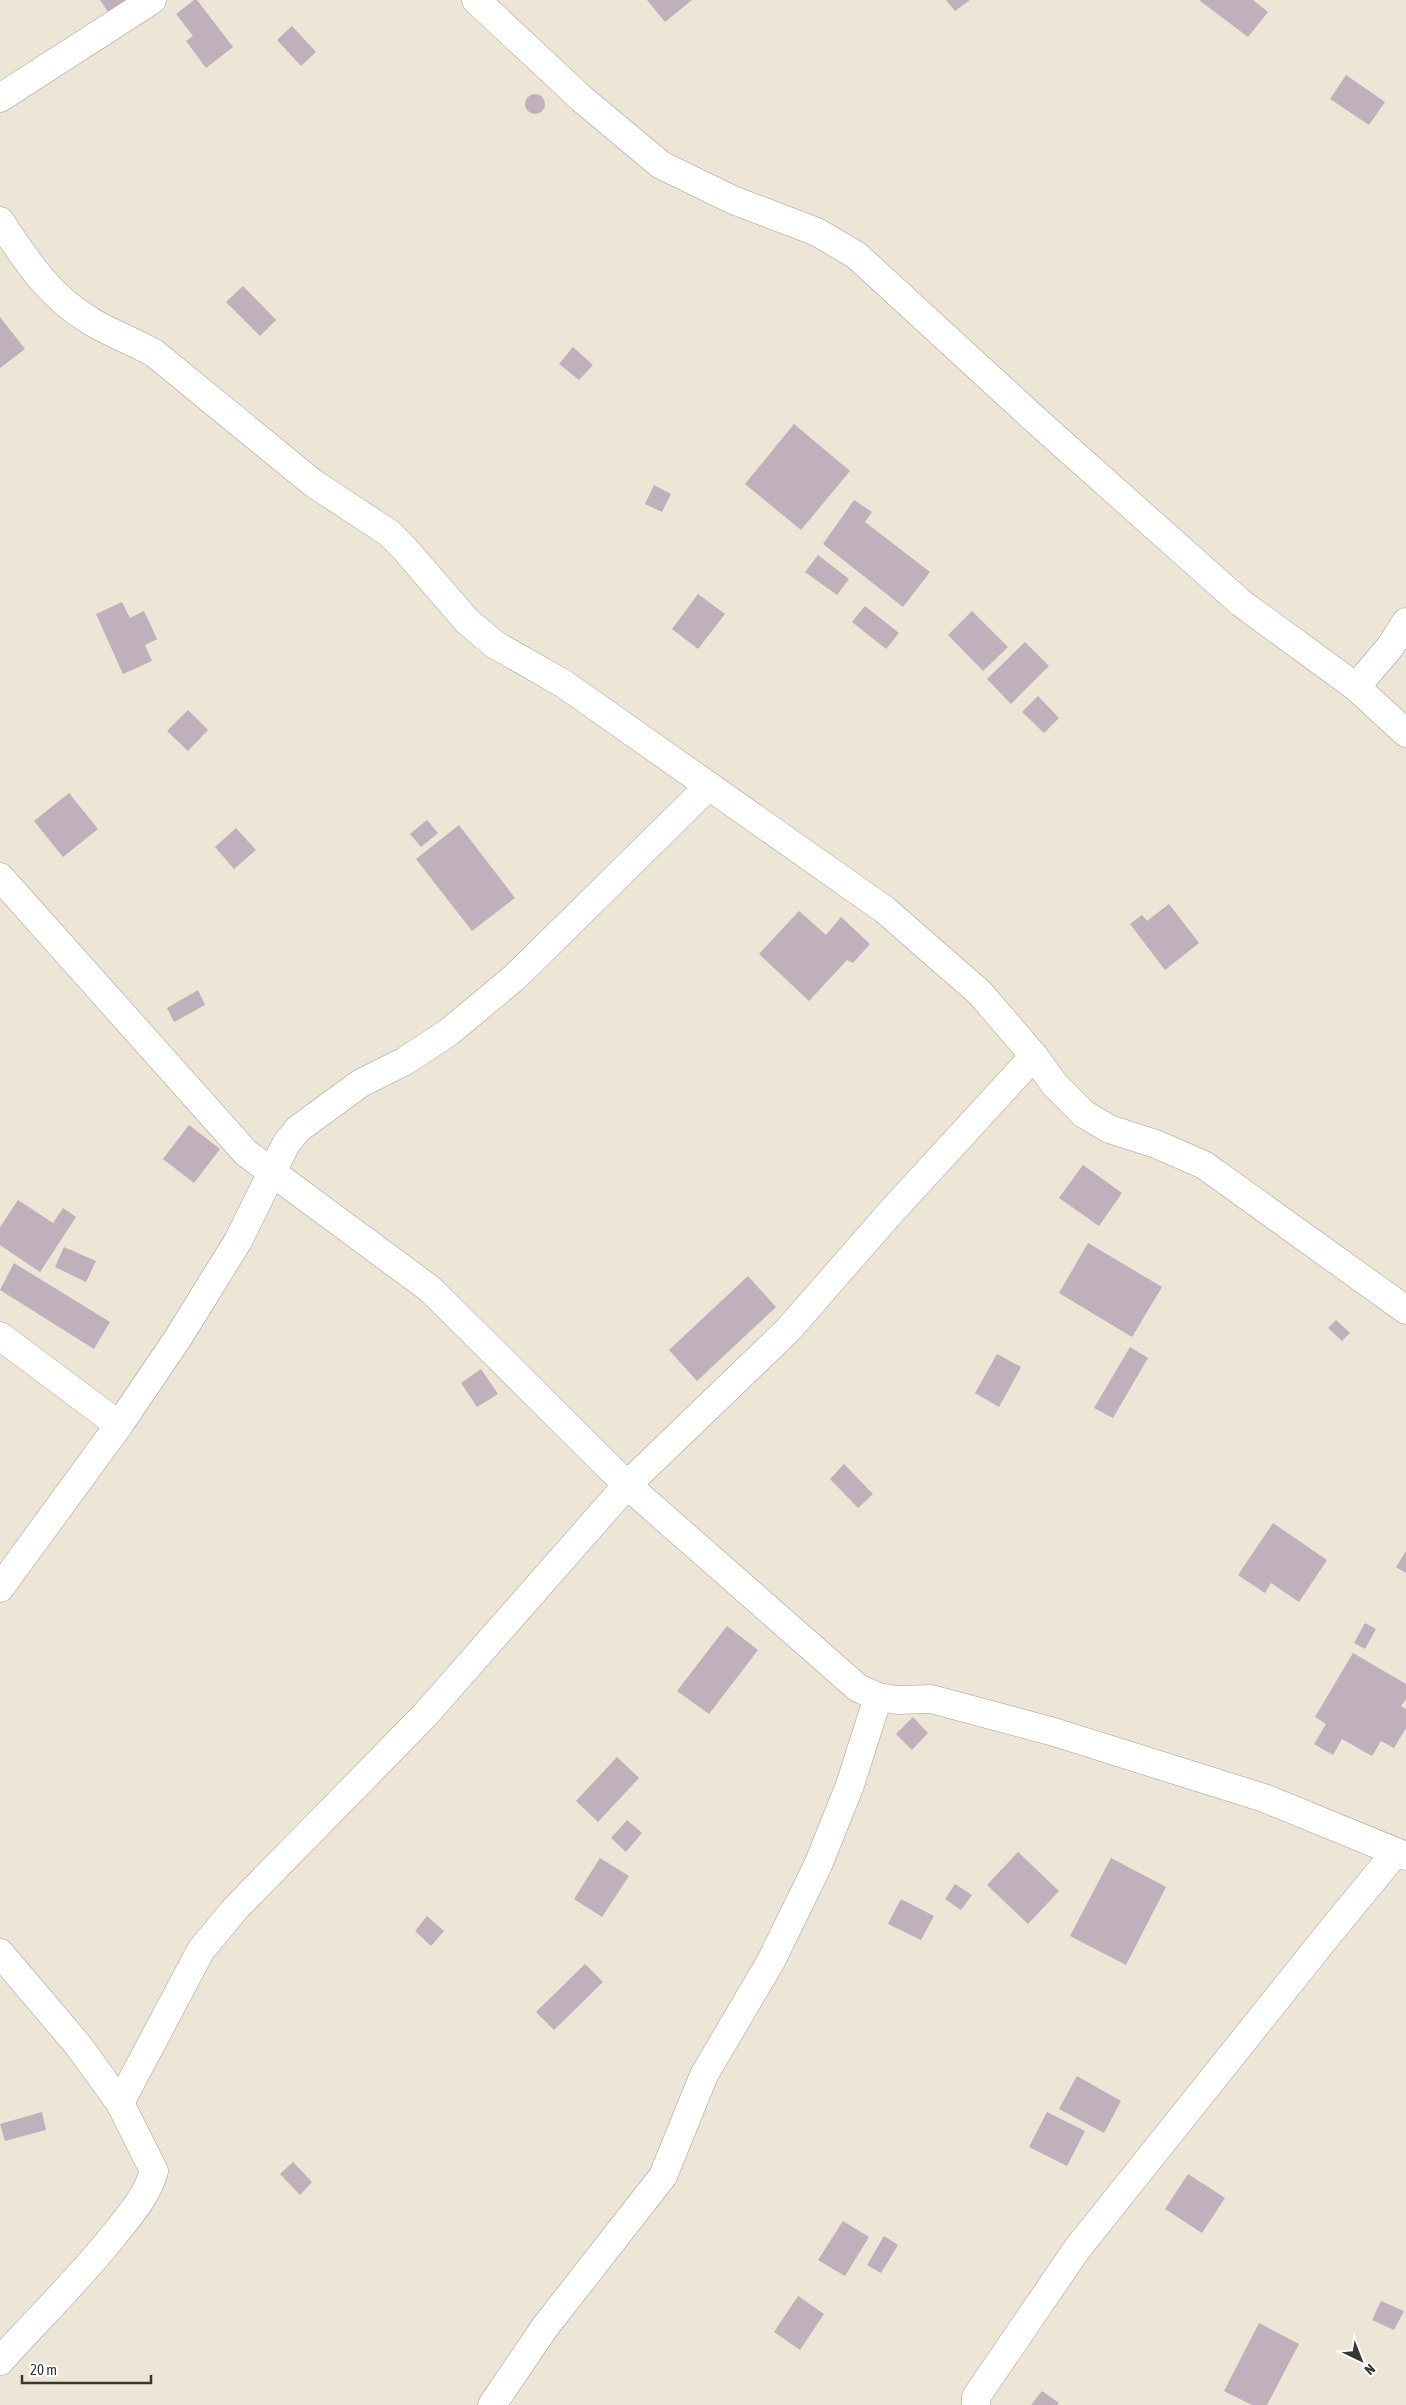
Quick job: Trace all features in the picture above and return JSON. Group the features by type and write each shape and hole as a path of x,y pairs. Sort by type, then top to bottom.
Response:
{"street":[{"path":"0,98 152,0"},
{"path":"484,3 582,99 660,165 733,200 817,232 856,255 1046,430 1241,603 1356,687 1406,733"},
{"path":"0,221 30,266 53,292 70,307 91,322 132,340 154,353 313,483 389,533 467,621 494,644 564,684 884,910 980,993 1034,1056 1055,1085 1084,1114 1109,1129 1156,1144 1204,1165 1406,1310"},
{"path":"1356,687 1390,647 1406,622"},
{"path":"0,1588 119,1425 178,1338 238,1241 274,1172 286,1144 298,1129 361,1084 406,1061 449,1032 508,983 709,786"},
{"path":"0,877 246,1153 430,1289 627,1485 858,1688 878,1697 897,1700 931,1699 1054,1732 1264,1798 1401,1854 1330,1931 1077,2249 976,2396 976,2405"},
{"path":"120,2103 201,1950 235,1909 425,1715 627,1485 788,1330 891,1212 1034,1056"},
{"path":"0,1336 119,1425"},
{"path":"492,2405 545,2327 632,2219 663,2176 704,2075 771,1961 818,1865 850,1785 878,1697"},
{"path":"0,1953 78,2045 120,2103 154,2171 149,2187 97,2256 0,2361"}],"building":[{"path":"100,0 127,0 108,12"},
{"path":"194,0 197,0 233,47 206,68 186,41 193,36 176,14"},
{"path":"647,0 692,0 665,22"},
{"path":"946,0 970,0 955,11"},
{"path":"1199,0 1253,0 1268,12 1248,37"},
{"path":"292,26 316,52 301,66 277,40"},
{"path":"1346,75 1385,102 1369,125 1330,99"},
{"path":"535,94 542,97 545,104 542,111 535,114 528,111 525,104 528,97"},
{"path":"243,286 276,320 260,336 226,302"},
{"path":"0,317 25,349 0,368"},
{"path":"573,347 593,365 579,380 559,364"},
{"path":"794,424 850,471 801,530 745,484"},
{"path":"654,485 671,494 662,512 645,504"},
{"path":"854,500 872,512 865,522 930,572 903,607 823,544"},
{"path":"818,555 849,579 837,595 805,572"},
{"path":"698,594 725,614 698,649 672,629"},
{"path":"122,602 130,618 144,611 157,639 145,645 152,661 123,674 96,614"},
{"path":"865,606 899,633 886,649 852,622"},
{"path":"972,611 1008,647 983,671 948,635"},
{"path":"1025,642 1049,666 1011,704 987,679"},
{"path":"1038,696 1059,718 1044,733 1022,712"},
{"path":"188,710 208,730 188,751 167,731"},
{"path":"69,793 98,829 63,857 34,821"},
{"path":"427,820 438,833 421,847 410,834"},
{"path":"459,825 515,898 472,931 416,859"},
{"path":"236,828 256,850 234,869 215,847"},
{"path":"1169,904 1199,943 1165,970 1130,924 1142,915 1147,921"},
{"path":"799,911 826,935 841,917 870,944 853,963 847,960 809,1001 759,954"},
{"path":"198,990 205,1005 174,1022 167,1008"},
{"path":"189,1125 220,1149 194,1183 163,1159"},
{"path":"1083,1165 1122,1193 1099,1226 1059,1198"},
{"path":"18,1200 53,1223 63,1208 76,1217 40,1272 0,1245 0,1227"},
{"path":"1088,1243 1162,1287 1132,1337 1059,1293"},
{"path":"64,1247 96,1261 86,1282 55,1267"},
{"path":"14,1263 110,1322 94,1349 0,1290"},
{"path":"748,1276 776,1307 697,1381 669,1350"},
{"path":"1336,1320 1350,1333 1342,1341 1328,1328"},
{"path":"1130,1347 1148,1358 1113,1418 1094,1408"},
{"path":"997,1354 1021,1367 999,1407 975,1393"},
{"path":"481,1369 498,1394 477,1407 461,1383"},
{"path":"844,1464 873,1494 858,1508 830,1479"},
{"path":"1273,1523 1327,1560 1299,1602 1271,1583 1265,1593 1238,1575"},
{"path":"1406,1551 1406,1573 1396,1567"},
{"path":"1365,1623 1376,1629 1365,1649 1354,1643"},
{"path":"727,1626 758,1650 709,1714 677,1691"},
{"path":"1353,1653 1406,1684 1406,1699 1401,1706 1406,1709 1406,1728 1394,1748 1381,1741 1372,1756 1342,1739 1333,1755 1314,1744 1326,1724 1315,1717"},
{"path":"913,1717 928,1733 912,1750 896,1734"},
{"path":"617,1757 639,1778 598,1822 576,1801"},
{"path":"627,1820 642,1833 626,1852 611,1838"},
{"path":"1018,1852 1059,1891 1028,1924 987,1885"},
{"path":"600,1858 629,1876 602,1917 574,1899"},
{"path":"1111,1858 1166,1887 1126,1965 1070,1936"},
{"path":"955,1884 972,1895 961,1910 945,1899"},
{"path":"901,1899 934,1916 921,1940 888,1924"},
{"path":"427,1916 444,1931 431,1946 415,1931"},
{"path":"585,1964 603,1982 554,2030 536,2012"},
{"path":"1077,2076 1121,2101 1104,2133 1059,2109"},
{"path":"42,2112 46,2130 5,2141 0,2124"},
{"path":"1047,2112 1085,2131 1067,2166 1029,2147"},
{"path":"293,2162 312,2182 300,2195 280,2174"},
{"path":"1188,2174 1225,2198 1202,2233 1165,2209"},
{"path":"843,2221 869,2237 845,2276 818,2260"},
{"path":"884,2236 898,2245 881,2273 867,2265"},
{"path":"798,2296 824,2314 800,2350 774,2332"},
{"path":"1381,2301 1404,2311 1394,2330 1372,2320"},
{"path":"1259,2323 1299,2344 1267,2405 1252,2405 1224,2391"},
{"path":"1042,2391 1059,2403 1057,2405 1031,2405"}]}
